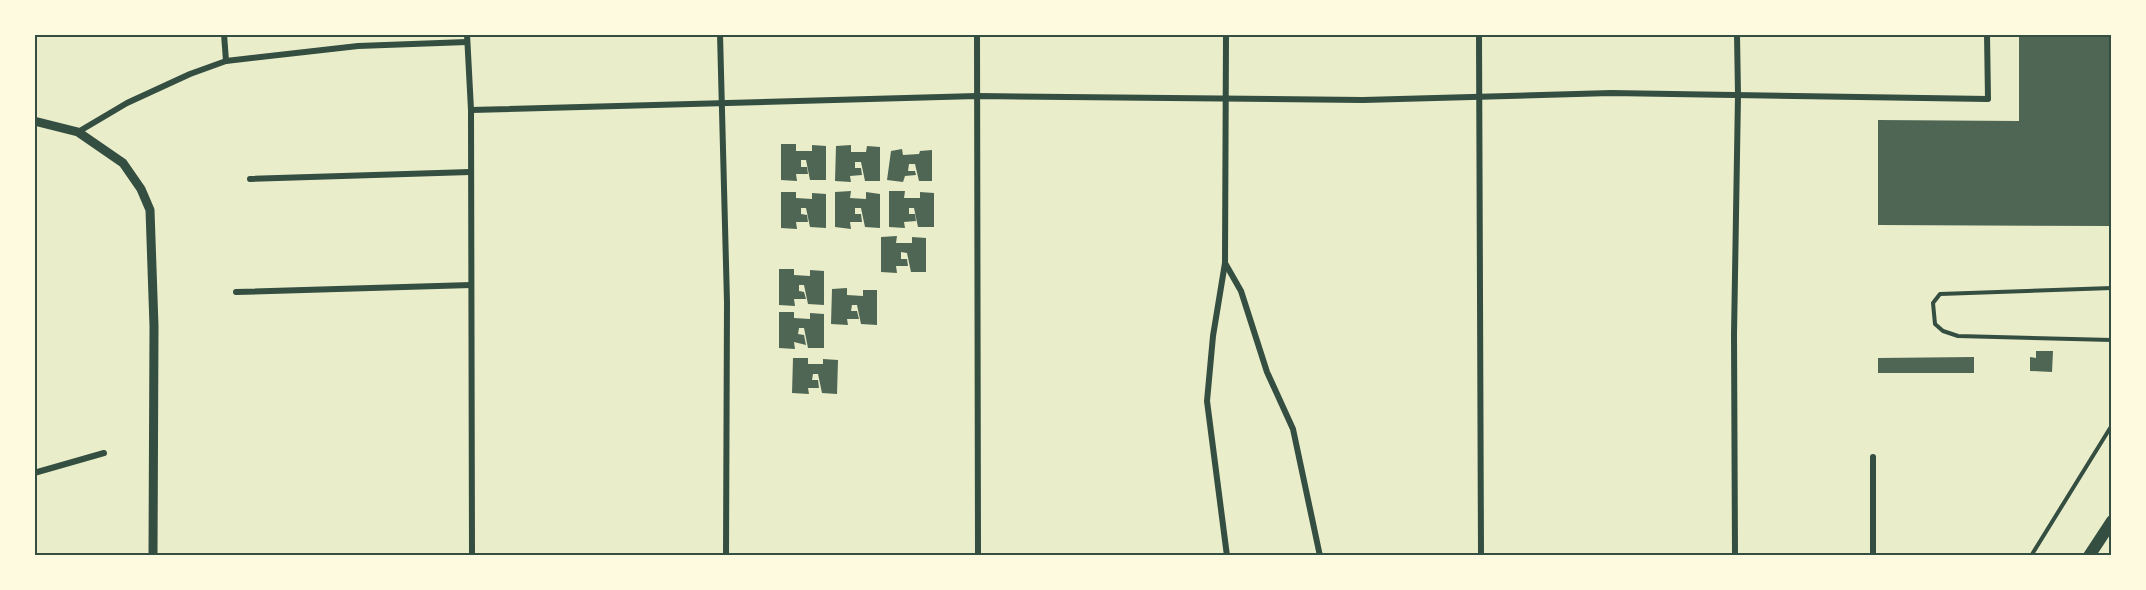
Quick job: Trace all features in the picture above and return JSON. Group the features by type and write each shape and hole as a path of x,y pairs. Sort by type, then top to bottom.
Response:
{"highway":[{"path":"2089,555 2112,521"}],"street":[{"path":"224,34 226,61"},
{"path":"720,34 727,302 726,555"},
{"path":"977,34 978,555"},
{"path":"1226,34 1225,262 1213,336 1207,401 1227,555"},
{"path":"1479,34 1481,555"},
{"path":"1734,555 1737,34"},
{"path":"471,110 721,105 977,96 1363,99 1611,93 1988,99 1987,34"},
{"path":"78,132 127,103 190,74 226,61 358,46 467,38 471,110 472,555"},
{"path":"34,121 78,132 123,163 141,189 150,210 154,326 153,555"},
{"path":"250,179 470,172"},
{"path":"1225,262 1241,291 1267,372 1293,429 1320,555"},
{"path":"236,292 471,285"},
{"path":"34,473 104,453"},
{"path":"1873,457 1873,555"}],"lane":[{"path":"2112,288 1940,294 1933,303 1935,324 1943,331 1958,336 2112,340"},
{"path":"2031,555 2112,425"}],"building":[{"path":"2019,34 2112,34 2112,226 1878,225 1878,120 2019,121"},
{"path":"781,144 796,144 796,151 812,151 812,145 826,146 826,180 810,180 806,160 801,160 801,167 807,167 808,174 796,174 797,181 781,180"},
{"path":"851,145 851,152 866,152 867,146 880,147 880,181 865,181 861,162 855,162 855,168 861,168 862,175 850,176 851,182 835,181 836,146"},
{"path":"902,149 903,155 932,150 932,181 919,181 915,164 909,164 908,171 915,171 916,175 905,176 903,182 887,180 891,151"},
{"path":"851,191 850,198 866,199 866,192 880,194 880,228 865,227 861,208 855,208 855,214 861,214 862,222 850,222 851,229 835,227 835,192"},
{"path":"889,191 905,191 904,198 920,198 920,192 934,193 934,227 918,227 914,208 909,208 909,214 915,214 916,221 904,222 905,228 889,227"},
{"path":"781,192 796,192 796,198 812,199 812,193 826,194 826,228 810,227 806,208 801,208 801,214 807,215 808,222 796,222 797,229 781,228"},
{"path":"897,236 896,243 912,243 912,237 926,238 926,272 911,272 907,253 901,252 901,259 907,259 908,266 896,266 897,273 881,272 881,237"},
{"path":"779,269 794,269 794,275 810,276 810,270 824,271 824,305 808,304 804,285 799,285 799,291 804,292 806,299 794,299 795,306 779,305"},
{"path":"847,288 847,295 863,296 863,290 877,290 877,325 861,324 857,305 852,305 851,311 857,311 859,319 847,319 848,325 831,324 832,289"},
{"path":"779,312 794,312 794,318 810,319 810,313 824,314 824,348 808,348 804,328 799,328 798,334 804,335 806,345 794,342 795,349 779,348"},
{"path":"2036,351 2053,351 2052,372 2030,371 2030,357 2036,358"},
{"path":"1974,357 1974,373 1878,373 1878,358"},
{"path":"793,358 808,358 808,364 823,364 823,359 838,360 837,394 822,393 818,374 813,374 812,380 818,380 819,388 808,388 809,394 792,393"}]}
